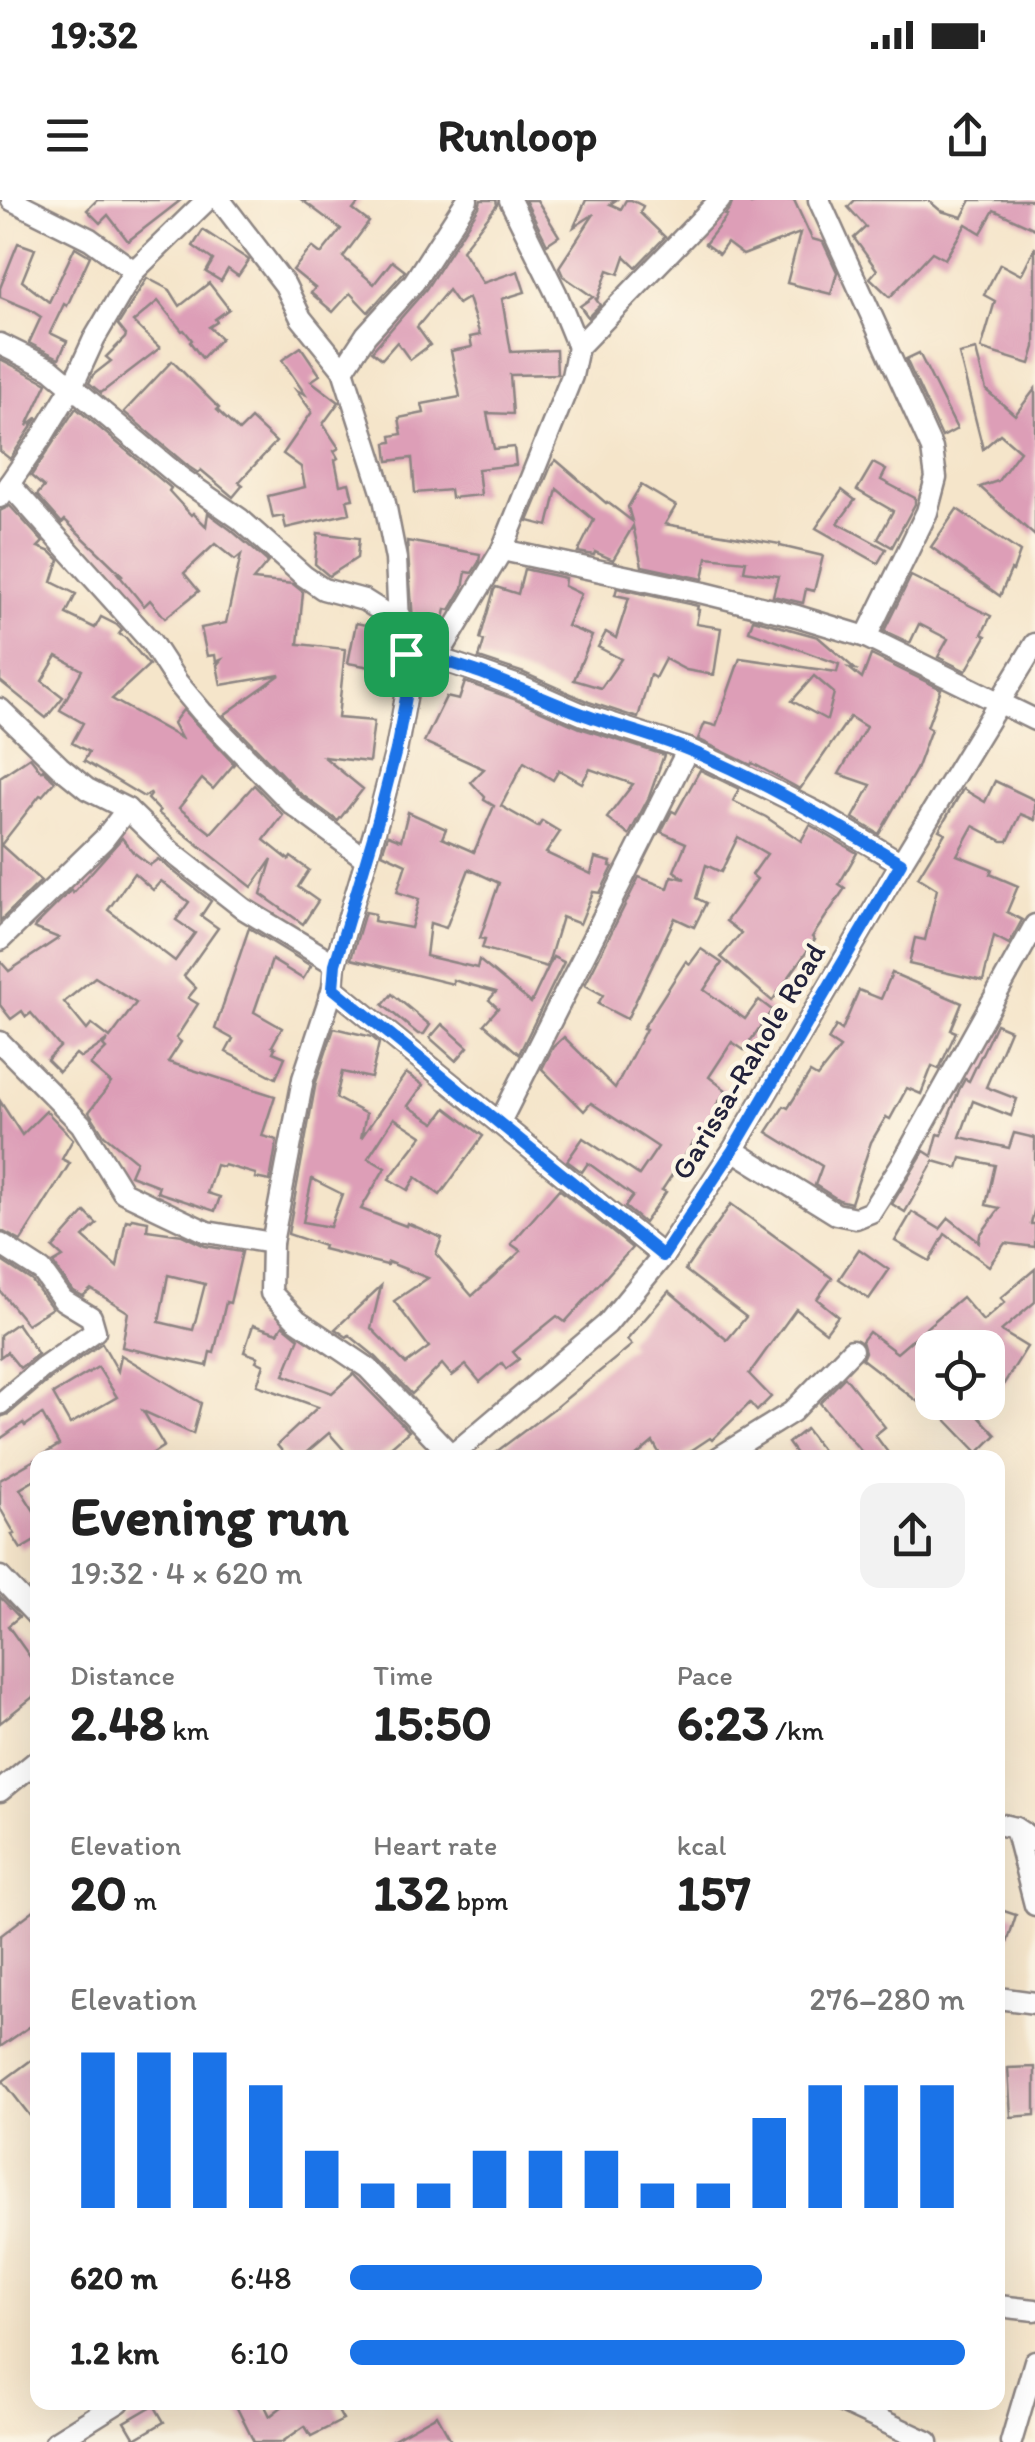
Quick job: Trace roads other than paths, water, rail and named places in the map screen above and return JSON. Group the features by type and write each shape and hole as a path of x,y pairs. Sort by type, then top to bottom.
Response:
{"street":[{"path":"12,200 90,239 134,270"},
{"path":"208,200 134,270 94,339 72,388 4,491 151,642 202,712 292,804 366,859"},
{"path":"220,200 285,285 301,318 343,370 384,498 396,559 399,622 406,654 407,692 396,750 335,964 333,988 303,1079 272,1243 271,1293 298,1320 368,1368 444,1450"},
{"path":"343,370 366,335 414,282 468,200"},
{"path":"510,200 578,347"},
{"path":"407,692 436,658 502,550 572,376 578,347 720,200"},
{"path":"819,200 932,449 936,478 928,512 866,637"},
{"path":"0,344 52,368 181,478 240,518 322,589 364,600 399,622"},
{"path":"502,550 797,616 866,637 1035,720"},
{"name":"Garissa-Rahole Road","path":"458,1450 606,1324 663,1256 733,1150 1035,644"},
{"path":"406,654 436,658 519,686 584,714 688,750 816,812 901,863"},
{"path":"0,709 87,790 126,809 170,852 244,909 335,964"},
{"path":"500,1122 688,750"},
{"path":"0,940 104,838 126,809"},
{"path":"733,1150 836,1214 856,1218 871,1212 1035,925"},
{"path":"333,988 663,1256"},
{"path":"0,1042 82,1124 123,1192 207,1232 272,1243"},
{"path":"0,1244 42,1270 63,1300 90,1317 95,1331 0,1404"},
{"path":"731,1450 792,1412 852,1350"},
{"path":"0,1577 30,1609"},
{"path":"0,1791 30,1767"},
{"path":"1006,1826 1035,1841"},
{"path":"1006,1826 1035,1905"},
{"path":"1005,1999 1035,2003"},
{"path":"1005,2307 1035,2310"},
{"path":"1011,2442 1035,2362"},
{"path":"56,2442 106,2410"},
{"path":"859,2410 928,2442"}]}
